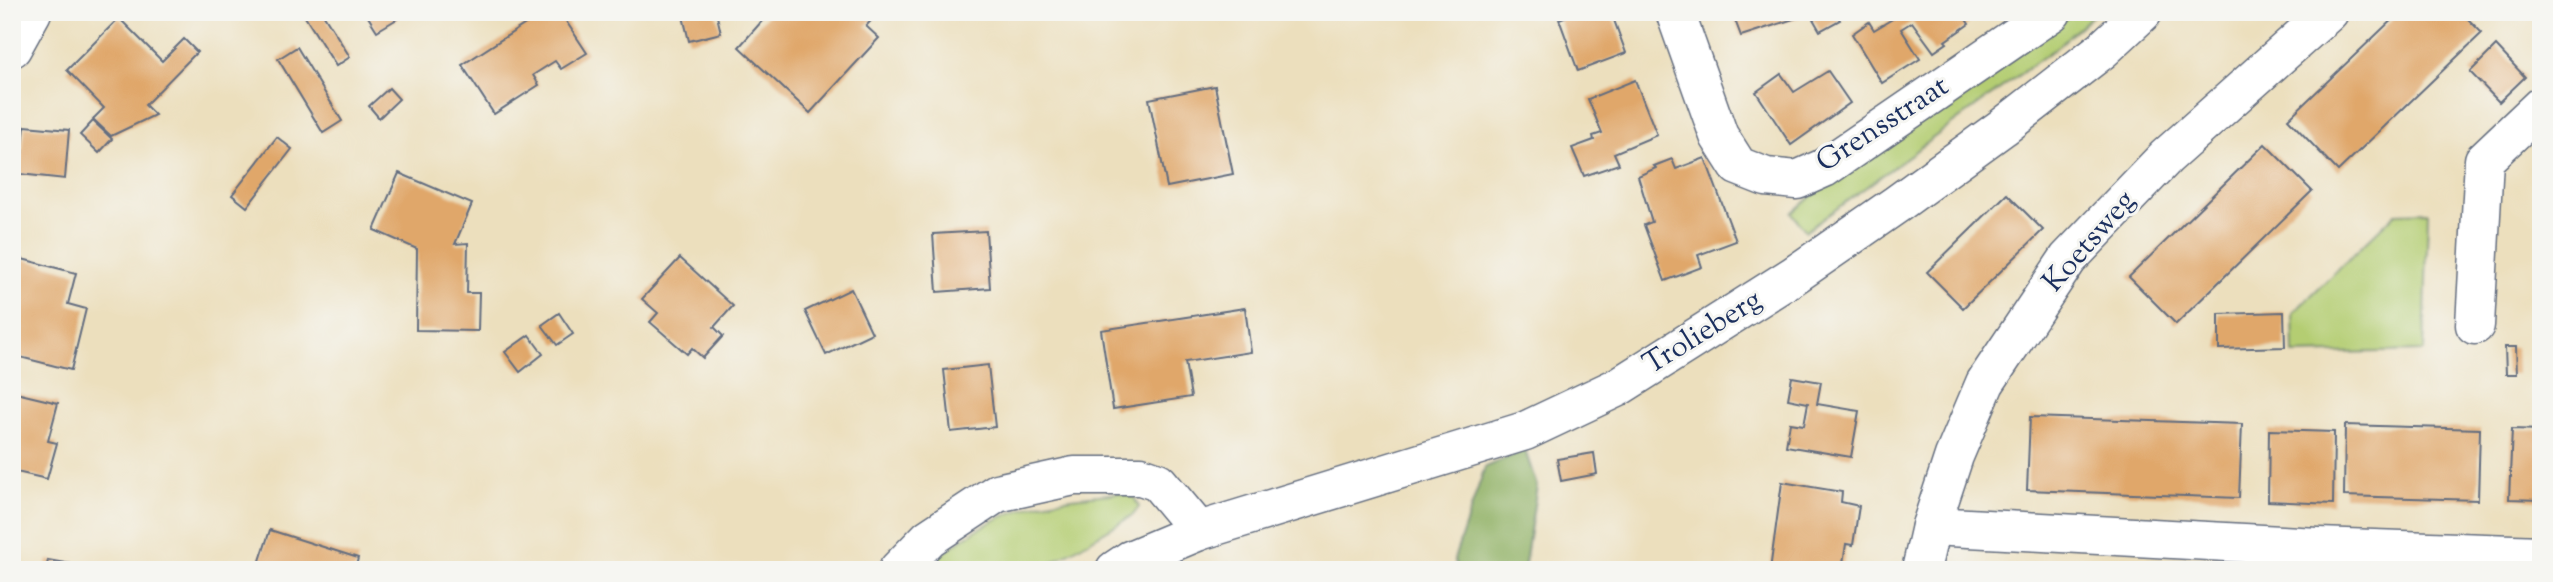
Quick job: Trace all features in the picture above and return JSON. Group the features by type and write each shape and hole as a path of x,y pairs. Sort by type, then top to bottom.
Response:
{"street":[{"path":"12,48 32,12"},
{"name":"Grensstraat","path":"1675,12 1719,136 1738,166 1766,177 1797,180 1824,168 2052,12"},
{"name":"Trolieberg","path":"1115,570 1130,560 1199,531 1525,430 1618,387 1793,276 1908,196 2102,50 2143,12"},
{"name":"Koetsweg","path":"1921,570 1931,526 1954,456 1985,383 2068,259 2166,157 2329,12"},
{"path":"2475,325 2484,160 2541,106"},
{"path":"898,570 929,538 997,494 1074,476 1141,477 1158,482 1199,531"},
{"path":"1931,526 2318,559 2541,555"}],"green space":[{"path":"2077,12 2097,12 2057,47 1806,231 1792,213 1837,174"},
{"path":"2428,212 2424,351 2294,354 2293,313 2396,213"},
{"path":"1525,450 1537,486 1524,570 1458,570 1454,559 1485,467"},
{"path":"1119,493 1134,497 1139,507 1133,515 1039,570 925,570 965,537 1010,513 1052,501"}],"building":[{"path":"302,12 322,12 350,57 336,66"},
{"path":"365,12 393,12 397,19 377,31"},
{"path":"544,12 560,12 587,53 561,69 555,61 533,75 539,85 494,114 462,65"},
{"path":"682,12 716,12 721,33 689,41"},
{"path":"770,12 879,12 866,26 879,38 810,113 739,47"},
{"path":"1577,12 1611,12 1626,53 1578,71 1559,19"},
{"path":"1732,12 1798,12 1800,17 1741,36"},
{"path":"1809,12 1835,12 1840,20 1820,31"},
{"path":"1893,12 1961,12 1969,24 1934,52 1912,22 1901,29 1920,59 1882,83 1852,34 1869,22 1874,30 1894,18"},
{"path":"2400,12 2461,12 2482,33 2338,171 2288,119"},
{"path":"119,18 162,61 184,39 197,52 145,105 155,115 111,136 93,119 104,108 67,70"},
{"path":"2496,46 2525,77 2499,102 2470,72"},
{"path":"297,47 342,121 323,133 278,59"},
{"path":"1828,71 1850,103 1791,145 1756,92 1781,74 1794,92"},
{"path":"1635,80 1657,135 1614,153 1619,164 1584,176 1572,148 1594,140 1593,136 1602,133 1588,99"},
{"path":"1215,86 1233,174 1167,187 1149,99"},
{"path":"389,88 399,99 379,118 369,106"},
{"path":"93,121 112,139 99,153 80,135"},
{"path":"25,126 69,130 65,179 20,174"},
{"path":"277,137 292,149 247,207 232,195"},
{"path":"2265,144 2312,191 2176,324 2129,277"},
{"path":"1705,158 1736,241 1698,255 1702,267 1665,281 1644,225 1652,222 1638,176 1672,159 1676,169"},
{"path":"399,173 472,204 455,244 468,243 467,293 479,293 478,331 416,330 417,249 374,230"},
{"path":"2007,194 2043,230 1963,308 1927,272"},
{"path":"986,231 990,288 937,292 933,234"},
{"path":"680,258 733,306 714,327 723,336 703,358 692,348 687,354 650,322 658,313 642,299"},
{"path":"22,259 76,273 68,304 86,309 71,370 12,355 12,297"},
{"path":"851,289 872,333 826,355 805,311"},
{"path":"1245,308 1251,352 1185,362 1191,397 1113,409 1101,330"},
{"path":"2284,312 2285,347 2219,349 2219,314"},
{"path":"559,313 573,334 557,345 542,325"},
{"path":"529,335 543,354 520,372 505,352"},
{"path":"2505,347 2516,347 2517,374 2506,374"},
{"path":"988,365 995,427 951,432 944,370"},
{"path":"1792,377 1821,382 1817,404 1859,411 1851,457 1786,446 1790,423 1804,425 1808,403 1788,399"},
{"path":"12,392 58,403 48,441 57,443 47,479 12,471"},
{"path":"2030,417 2242,424 2239,498 2027,490"},
{"path":"2345,425 2480,429 2478,500 2344,496"},
{"path":"2512,429 2541,430 2541,500 2509,499"},
{"path":"2269,430 2334,432 2333,504 2268,501"},
{"path":"1594,453 1597,474 1561,481 1557,459"},
{"path":"1782,482 1842,492 1841,502 1859,506 1853,545 1846,544 1842,570 1770,570"},
{"path":"270,530 358,558 355,570 257,570"},
{"path":"48,560 82,566 81,570 46,570"},
{"path":"650,565 691,566 691,570 650,570"}]}
